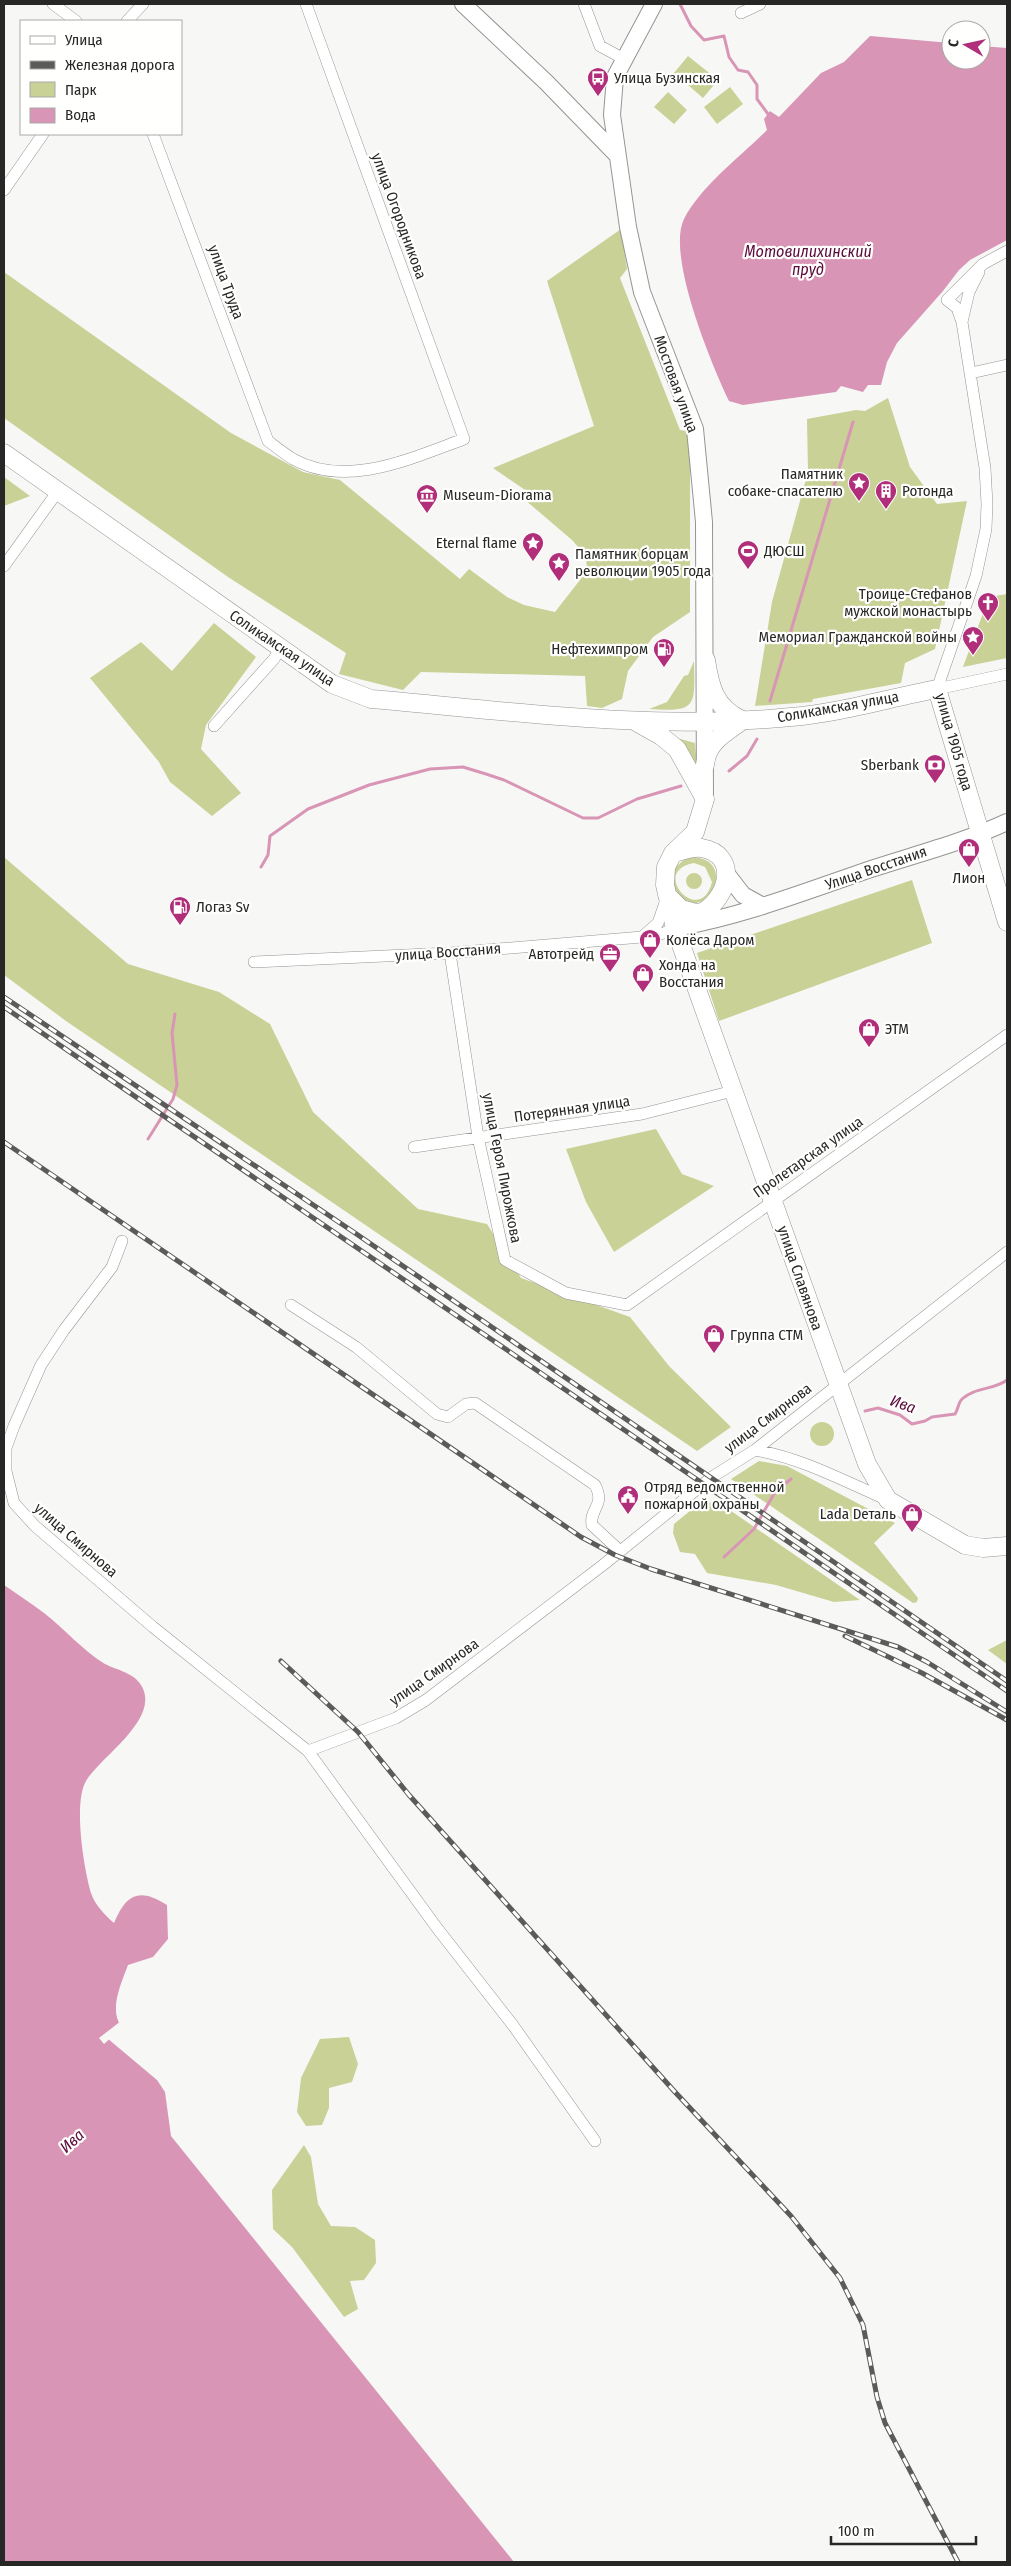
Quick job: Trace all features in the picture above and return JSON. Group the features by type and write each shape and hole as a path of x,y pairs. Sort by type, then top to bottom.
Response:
{"main road":[{"path":"463,4 546,82 616,154"},
{"name":"Мостовая улица","path":"654,4 615,77 612,115 616,154 642,292 695,430 704,522 706,660 705,799 695,832 673,853"},
{"name":"Соликамская улица","path":"4,453 332,684 371,699 636,722 705,721 799,716 937,690"},
{"path":"705,764 706,755 715,740 742,720 733,716 718,701 710,687 706,660"},
{"name":"улица 1905 года","path":"937,690 1007,922"},
{"name":"Соликамская улица","path":"636,722 661,736 676,749 705,799"},
{"path":"981,834 1007,822"},
{"name":"Улица Восстания","path":"743,912 981,834"},
{"path":"743,912 699,914 681,909 668,895 664,876 673,853 693,848 711,851 718,857 726,874 743,895 767,905"},
{"path":"699,914 710,909 723,893 726,874"},
{"name":"улица Славянова","path":"668,895 675,928 837,1385 867,1464 888,1500 965,1545 983,1548 1007,1546"},
{"path":"675,928 743,912"}],"street":[{"path":"53,4 75,20"},
{"path":"128,20 144,4"},
{"name":"улица Огородникова","path":"268,441 294,459 324,469 362,471 387,466 464,439 306,4"},
{"path":"584,4 600,46 624,59"},
{"path":"742,13 760,4"},
{"path":"4,190 42,135"},
{"name":"улица Труда","path":"153,135 268,441"},
{"path":"962,322 957,308 946,300 982,264 1007,251"},
{"path":"962,322 969,292 982,264"},
{"name":"улица 1905 года","path":"937,690 976,576 986,529 985,468 962,322"},
{"path":"971,373 1007,365"},
{"path":"4,566 58,491"},
{"path":"214,726 274,659 280,648"},
{"name":"Соликамская улица","path":"937,690 1007,674"},
{"path":"642,937 658,923 668,895"},
{"name":"улица Восстания","path":"254,962 450,953 642,937 664,933 675,928 684,920 699,914"},
{"name":"улица Героя Пирожкова","path":"450,953 478,1137 505,1260 566,1293 627,1305"},
{"name":"Пролетарская улица","path":"627,1305 772,1200 1007,1035"},
{"name":"Потерянная улица","path":"414,1147 642,1114 733,1091"},
{"name":"улица Смирнова","path":"122,1241 112,1268 64,1330 41,1366 14,1426 6,1448 6,1471 14,1503 35,1526 153,1627 308,1751 409,1712 620,1551 712,1477 755,1450 1007,1252"},
{"path":"291,1306 356,1347 437,1414 448,1416 466,1404 475,1403 595,1486 600,1498 591,1520 592,1524 620,1551"},
{"path":"755,1450 782,1455 801,1462 888,1500"},
{"path":"308,1751 437,1928 512,2024 595,2141"}],"green space":[{"path":"688,56 718,80 703,98 674,73"},
{"path":"730,87 743,104 717,124 704,107"},
{"path":"668,92 687,110 674,124 654,107"},
{"path":"621,229 627,269 620,278 680,430 687,431 690,442 690,612 653,637 628,671 622,699 602,708 587,706 585,676 421,672 403,690 339,674 346,653 228,577 4,418 4,272 231,433 303,472 340,480 460,579 469,569 507,597 524,605 555,612 587,571 586,556 572,540 524,499 528,492 493,468 594,426 547,281"},
{"path":"888,398 910,467 937,504 967,501 935,649 905,663 901,683 813,699 812,702 755,706 772,602 808,472 807,419 856,410 865,411"},
{"path":"4,477 30,496 4,506"},
{"path":"1007,594 1007,658 963,667 989,597"},
{"path":"214,623 256,657 206,725 201,749 241,793 212,816 170,782 159,762 90,678 141,642 172,671"},
{"path":"694,661 694,688 690,703 685,707 676,709 649,709 667,702 684,676 688,675"},
{"path":"673,737 695,743 697,768"},
{"path":"4,857 128,964 219,992 270,1024 313,1112 418,1209 487,1224 521,1278 630,1317 669,1366 731,1427 697,1451 66,1021 4,975"},
{"path":"690,857 706,860 714,868 716,879 713,890 706,898 697,903 685,901 674,890 672,885 671,880 674,871 685,859","holes":["694,863 705,867 712,882 706,895 698,900 689,898 682,893 677,885 676,876 681,868"]},
{"path":"694,873 700,875 702,881 700,887 694,889 688,887 686,881 688,875"},
{"path":"912,880 932,943 719,1021 697,953"},
{"path":"656,1129 682,1174 714,1186 614,1252 586,1202 566,1149"},
{"path":"822,1422 831,1425 834,1434 831,1443 822,1446 813,1443 810,1434 813,1425"},
{"path":"759,1461 787,1466 895,1523 874,1543 918,1598 917,1602 913,1603 731,1479"},
{"path":"706,1502 721,1504 860,1600 834,1602 776,1585 707,1573 695,1554 680,1552 673,1533 674,1524 696,1506"},
{"path":"1007,1640 1007,1664 988,1650"},
{"path":"349,2037 358,2064 352,2082 329,2088 329,2108 322,2125 306,2126 297,2112 301,2078 320,2039"},
{"path":"304,2145 311,2157 318,2204 331,2226 355,2227 375,2240 376,2263 364,2280 350,2281 358,2309 344,2317 292,2247 273,2229 272,2190"}],"water":[{"name":"Мотовилихинский пруд","path":"870,36 941,42 941,70 991,70 991,47 1007,48 1007,240 970,260 959,270 897,343 887,362 881,385 868,385 863,392 841,386 836,392 743,405 729,401 712,363 693,310 686,283 681,258 680,236 684,219 700,195 711,183 767,130 764,119 770,111 779,117 821,73 844,62"},
{"path":"4,1585 44,1613 97,1659 125,1672 138,1681 145,1698 143,1711 137,1724 86,1781 80,1804 85,1868 91,1893 101,1910 114,1923 123,1905 134,1896 149,1896 167,1905 168,1939 153,1957 128,1965 116,2004 116,2012 121,2026 107,2038 157,2080 165,2092 171,2136 514,2562 4,2562"}],"pier":[{"path":"121,2021 123,2027 104,2044 99,2038"}],"waterway":[{"path":"680,4 691,26 704,40 724,36 729,57 738,70 748,72 757,85 757,99 768,114"},
{"path":"770,701 853,422"},
{"path":"729,771 747,756 757,739"},
{"path":"261,867 268,855 270,836 308,809 369,785 430,769 463,767 486,774 504,780 583,818 598,818 637,799 681,786"},
{"path":"148,1139 173,1099 177,1085 172,1033 175,1014"},
{"name":"Ива","path":"865,1411 878,1408 900,1415 912,1424 932,1417 955,1414 962,1399 967,1395 996,1386 1007,1380"},
{"name":"Ива","path":"724,1557 754,1529 775,1492 791,1479"}],"railway":[{"path":"4,997 355,1233 1007,1681"},
{"path":"4,1007 1007,1691"},
{"path":"4,1142 581,1537 615,1555 651,1569 898,1647 927,1662 1007,1712"},
{"path":"845,1636 922,1673 1007,1720"},
{"path":"281,1661 358,1732 409,1795 675,2092 791,2216 840,2278 863,2325 877,2397 885,2423 958,2562"}],"place":[{"name":"Улица Бузинская","path":"598,97"},
{"name":"Памятник собаке-спасателю","path":"859,502"},
{"name":"Ротонда","path":"886,510"},
{"name":"Museum-Diorama","path":"427,514"},
{"name":"Eternal flame","path":"533,562"},
{"name":"ДЮСШ","path":"748,570"},
{"name":"Памятник борцам революции 1905 года","path":"559,582"},
{"name":"Троице-Стефанов мужской монастырь","path":"988,622"},
{"name":"Мемориал Гражданской войны","path":"973,656"},
{"name":"Нефтехимпром","path":"664,668"},
{"name":"Sberbank","path":"935,784"},
{"name":"Лион","path":"969,868"},
{"name":"Логаз Sv","path":"180,926"},
{"name":"Колёса Даром","path":"650,959"},
{"name":"Автотрейд","path":"610,973"},
{"name":"Хонда на Восстания","path":"643,993"},
{"name":"ЭТМ","path":"869,1048"},
{"name":"Группа СТМ","path":"714,1354"},
{"name":"Отряд ведомственной пожарной охраны","path":"628,1515"},
{"name":"Lada Dеталь","path":"912,1533"}]}
